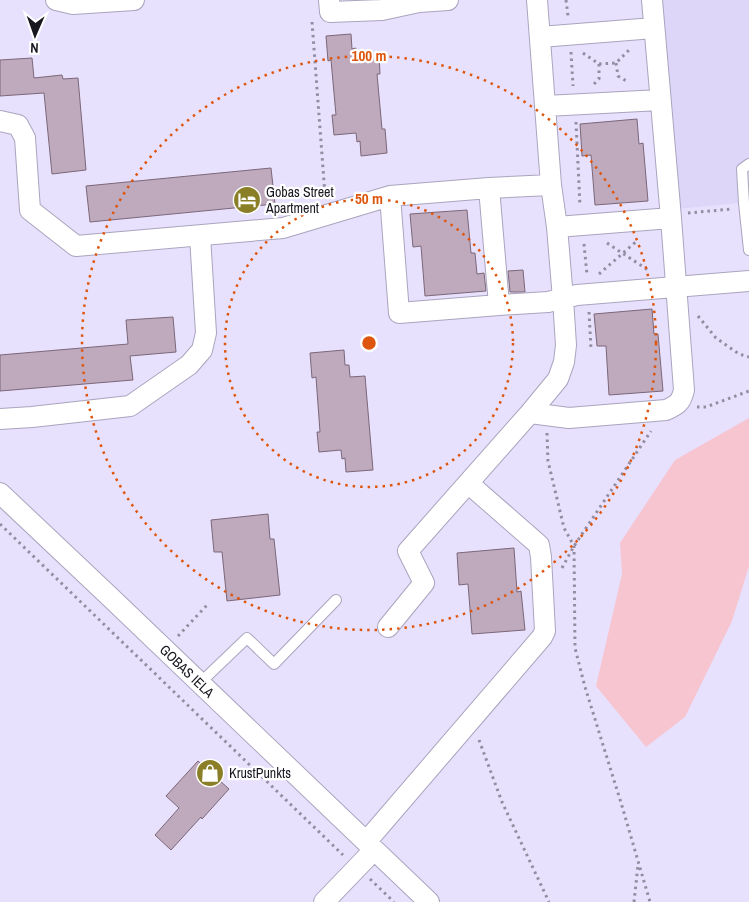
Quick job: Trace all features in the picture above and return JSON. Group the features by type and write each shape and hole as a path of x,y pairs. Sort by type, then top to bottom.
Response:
{"street":[{"path":"56,0 73,4 134,0"},
{"path":"329,0 330,12 382,10 419,2 448,0"},
{"path":"388,627 424,583 408,551 468,483 538,414 558,380 564,362 566,346 563,299 537,0"},
{"path":"538,414 569,418 670,408 677,405 682,398 684,390 652,0"},
{"path":"540,37 654,28"},
{"path":"546,106 660,100"},
{"path":"0,122 18,125 25,138 30,210 76,246 283,228 390,196 552,185"},
{"path":"489,188 498,305"},
{"path":"390,196 399,313 548,302 577,295 676,293 749,281"},
{"path":"557,227 671,218"},
{"path":"0,419 130,406 189,365 202,350 206,333 200,236"},
{"path":"324,902 357,867 370,846 472,719 542,637 545,629 539,545 468,483"},
{"name":"GOBAS IELA","path":"0,493 429,902"}],"lane":[{"path":"749,164 742,169 749,250"},
{"path":"200,683 247,638 274,664 336,600"}],"path":[{"path":"566,0 588,284"},
{"path":"312,14 326,215"},
{"path":"671,218 677,214 744,208"},
{"path":"582,225 676,293 716,338 739,354 749,357"},
{"path":"561,569 574,546 670,408 706,407 749,391"},
{"path":"538,414 564,528 574,546 575,648 650,902"},
{"path":"0,524 394,902"},
{"path":"472,719 502,802 549,902"},
{"path":"634,902 638,862"}],"shaded area":[{"path":"659,0 749,0 749,202 677,209"},
{"path":"749,418 749,566 732,621 685,717 646,747 596,686 622,574 620,543 675,460"}],"building":[{"path":"351,34 352,49 356,48 356,56 379,54 380,74 377,74 382,129 385,129 387,153 361,156 360,141 357,142 356,133 334,135 332,115 336,115 331,60 328,61 326,36"},
{"path":"32,58 34,78 62,75 63,79 78,78 86,170 52,174 44,93 0,96 0,60"},
{"path":"637,119 639,144 643,143 648,201 595,205 591,155 582,156 580,124"},
{"path":"271,168 275,204 90,222 86,186"},
{"path":"467,210 471,253 475,253 477,274 484,273 486,291 425,296 421,246 413,247 410,214"},
{"path":"523,270 525,292 510,292 508,271"},
{"path":"652,309 654,334 658,334 663,391 609,395 606,346 597,346 594,314"},
{"path":"173,317 176,352 130,356 133,380 0,391 0,355 128,344 126,320"},
{"path":"344,350 345,365 349,365 350,377 365,376 373,470 346,472 345,458 342,459 341,450 319,452 317,432 320,432 316,377 312,378 310,353"},
{"path":"268,514 270,539 274,539 280,595 227,601 222,552 214,552 211,520"},
{"path":"514,548 517,592 521,591 525,630 472,634 468,584 459,585 457,553"},
{"path":"198,761 229,789 171,850 155,835 179,808 166,796"}],"place":[{"name":"Gobas Street Apartment","path":"247,200"},
{"name":"KrustPunkts","path":"210,773"}]}
